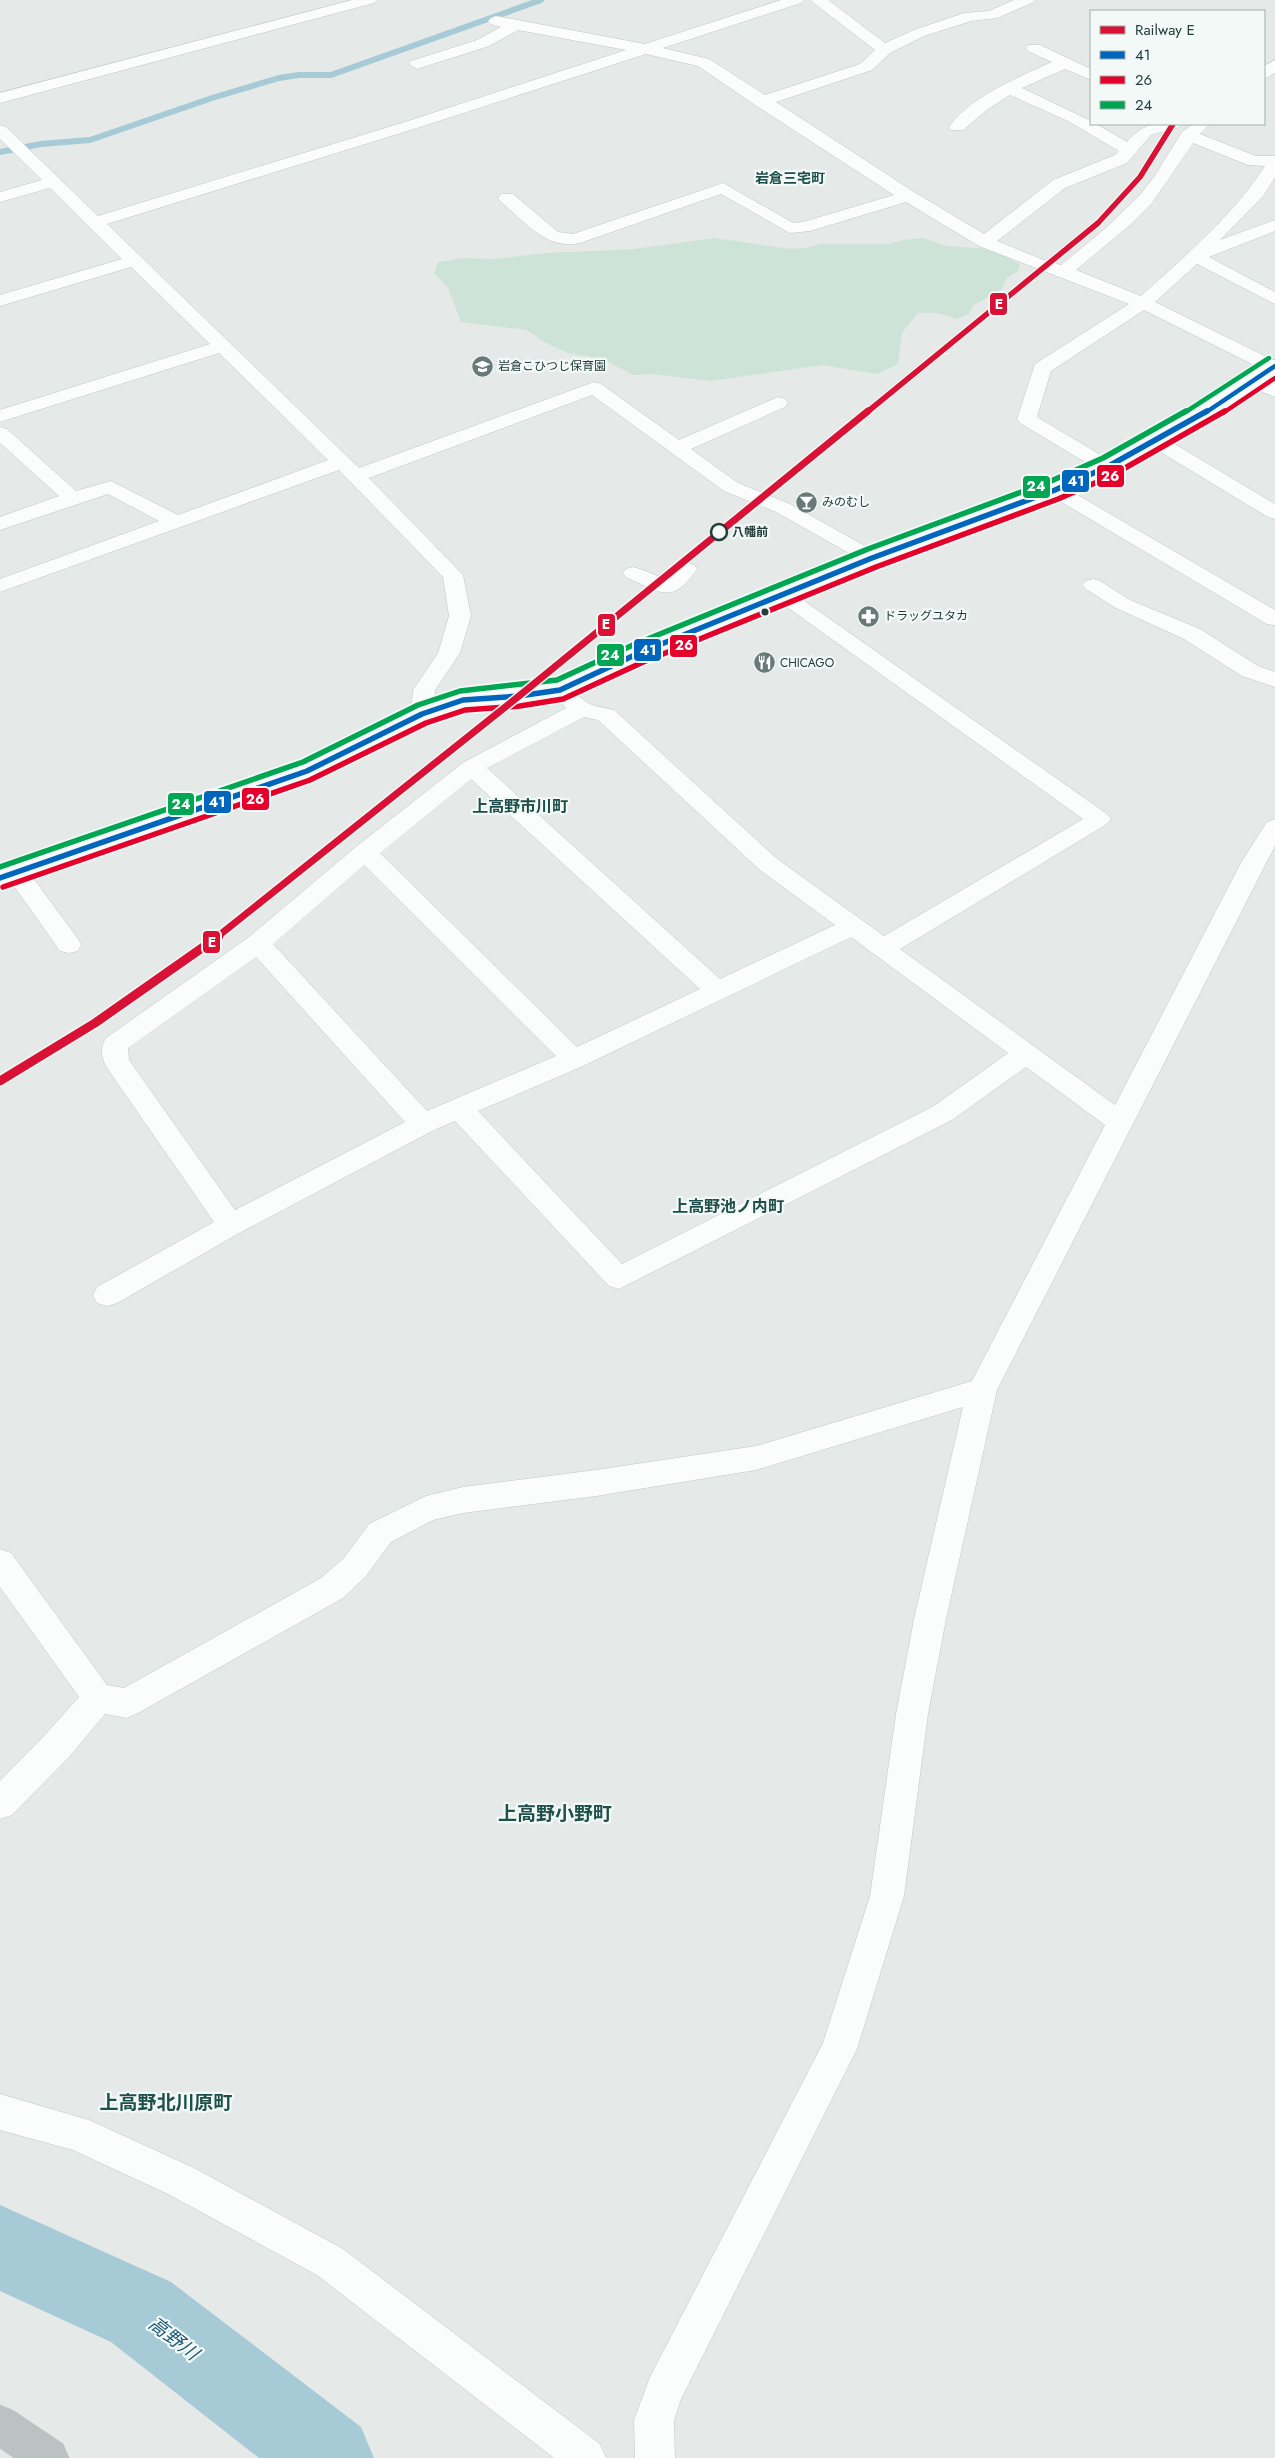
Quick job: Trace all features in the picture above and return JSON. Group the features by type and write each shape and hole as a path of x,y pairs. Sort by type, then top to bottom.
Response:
{"highway":[{"path":"0,2425 49,2458"}],"street":[{"path":"0,98 369,0"},
{"path":"95,222 411,125 796,0"},
{"path":"818,0 884,50"},
{"path":"761,102 866,67 884,50 919,33 969,16 992,15 1027,0"},
{"path":"69,945 8,875 307,771 422,714 463,700 519,696 560,690 637,654 783,596 872,558 1055,490 1107,467 1156,441 1253,382 1274,367 1143,303 1064,271 1035,263 985,242 908,196 761,102 703,62 646,48 496,21"},
{"path":"417,64 483,43 516,25"},
{"path":"1034,48 1090,75"},
{"path":"957,126 979,105 1008,88 1064,63"},
{"path":"1265,73 1275,65"},
{"path":"1008,88 1074,118 1130,150"},
{"path":"1074,118 1090,110"},
{"path":"985,242 1059,184 1121,159 1145,132 1170,125"},
{"path":"1064,271 1124,220 1155,188 1188,135 1201,125"},
{"path":"0,130 349,469 453,575 460,616 449,653 424,690 422,714"},
{"path":"1107,467 1027,419 1042,368 1143,303 1195,256 1256,195 1275,162 1254,161 1188,135"},
{"path":"0,197 53,182"},
{"path":"507,198 554,237 574,239 723,188 790,228 804,227 908,196"},
{"path":"1195,256 1275,225"},
{"path":"1195,256 1275,299"},
{"path":"0,301 134,260"},
{"path":"0,416 223,346"},
{"path":"1253,382 1275,391"},
{"path":"0,585 176,522 349,469 594,388 731,487 783,508 872,558"},
{"path":"678,448 778,404"},
{"path":"0,433 74,499"},
{"path":"1156,441 1275,513"},
{"path":"0,524 100,489 111,488 176,522"},
{"path":"1055,490 1275,619"},
{"path":"633,574 668,588 687,569"},
{"path":"1093,585 1123,604 1192,634 1250,671 1275,680"},
{"path":"783,596 1099,819 883,948"},
{"path":"560,690 581,709 606,714 768,864 1121,1123"},
{"path":"231,1225 116,1060 115,1044 258,943 365,852 472,767 581,709"},
{"path":"472,767 718,991"},
{"path":"655,2458 654,2420 664,2391 839,2049 887,1896 912,1714 928,1628 982,1390 1121,1123 1254,861 1275,827"},
{"path":"365,852 574,1059"},
{"path":"107,1295 231,1225 423,1124 574,1059 854,926"},
{"path":"258,943 423,1124"},
{"path":"460,1109 619,1278 943,1113 1027,1054"},
{"path":"0,1562 98,1698 127,1703 332,1588 355,1567 380,1533 426,1509 463,1500 596,1483 756,1458 982,1390"},
{"path":"0,1804 56,1746 98,1698"},
{"path":"0,2112 84,2137 181,2181 330,2262 586,2458"}],"green space":[{"path":"714,238 790,249 807,248 819,244 888,244 923,238 946,246 990,249 1020,264 1018,271 1007,278 1002,289 974,305 969,314 957,319 937,313 918,313 902,333 898,364 877,374 822,365 711,381 651,374 633,375 602,359 568,353 544,342 527,330 461,322 448,288 434,273 438,262 464,258 494,259 546,253 634,249"}],"waterway":[{"path":"0,152 41,144 90,140 212,98 279,78 299,75 331,75 541,0"},
{"name":"高野川","path":"0,2247 141,2312 330,2458"}],"rail line":[{"name":"E","path":"0,1081 95,1023 199,952 519,696 1098,223 1121,201 1140,177 1158,152 1172,125"}],"transit line":[{"name":"24","path":"0,867 303,762 418,705 460,691 557,680 633,645 868,549 1051,481 1103,458 1199,404 1269,358"},
{"name":"41","path":"0,878 307,771 422,714 463,700 519,696 560,690 637,654 872,558 1055,490 1107,467 1204,413 1275,366"},
{"name":"26","path":"3,887 310,780 426,723 465,710 520,706 563,699 641,663 876,567 1058,499 1111,476 1209,422 1275,378"}],"place":[{"name":"岩倉こひつじ保育園","path":"482,366"},
{"name":"みのむし","path":"806,502"},
{"name":"八幡前","path":"719,532"},
{"name":"ドラッグユタカ","path":"868,616"},
{"name":"CHICAGO","path":"764,663"}],"district":[{"name":"岩倉三宅町","path":"790,178"},
{"name":"上高野市川町","path":"520,806"},
{"name":"上高野池ノ内町","path":"728,1206"},
{"name":"上高野小野町","path":"555,1813"},
{"name":"上高野北川原町","path":"166,2102"}]}
